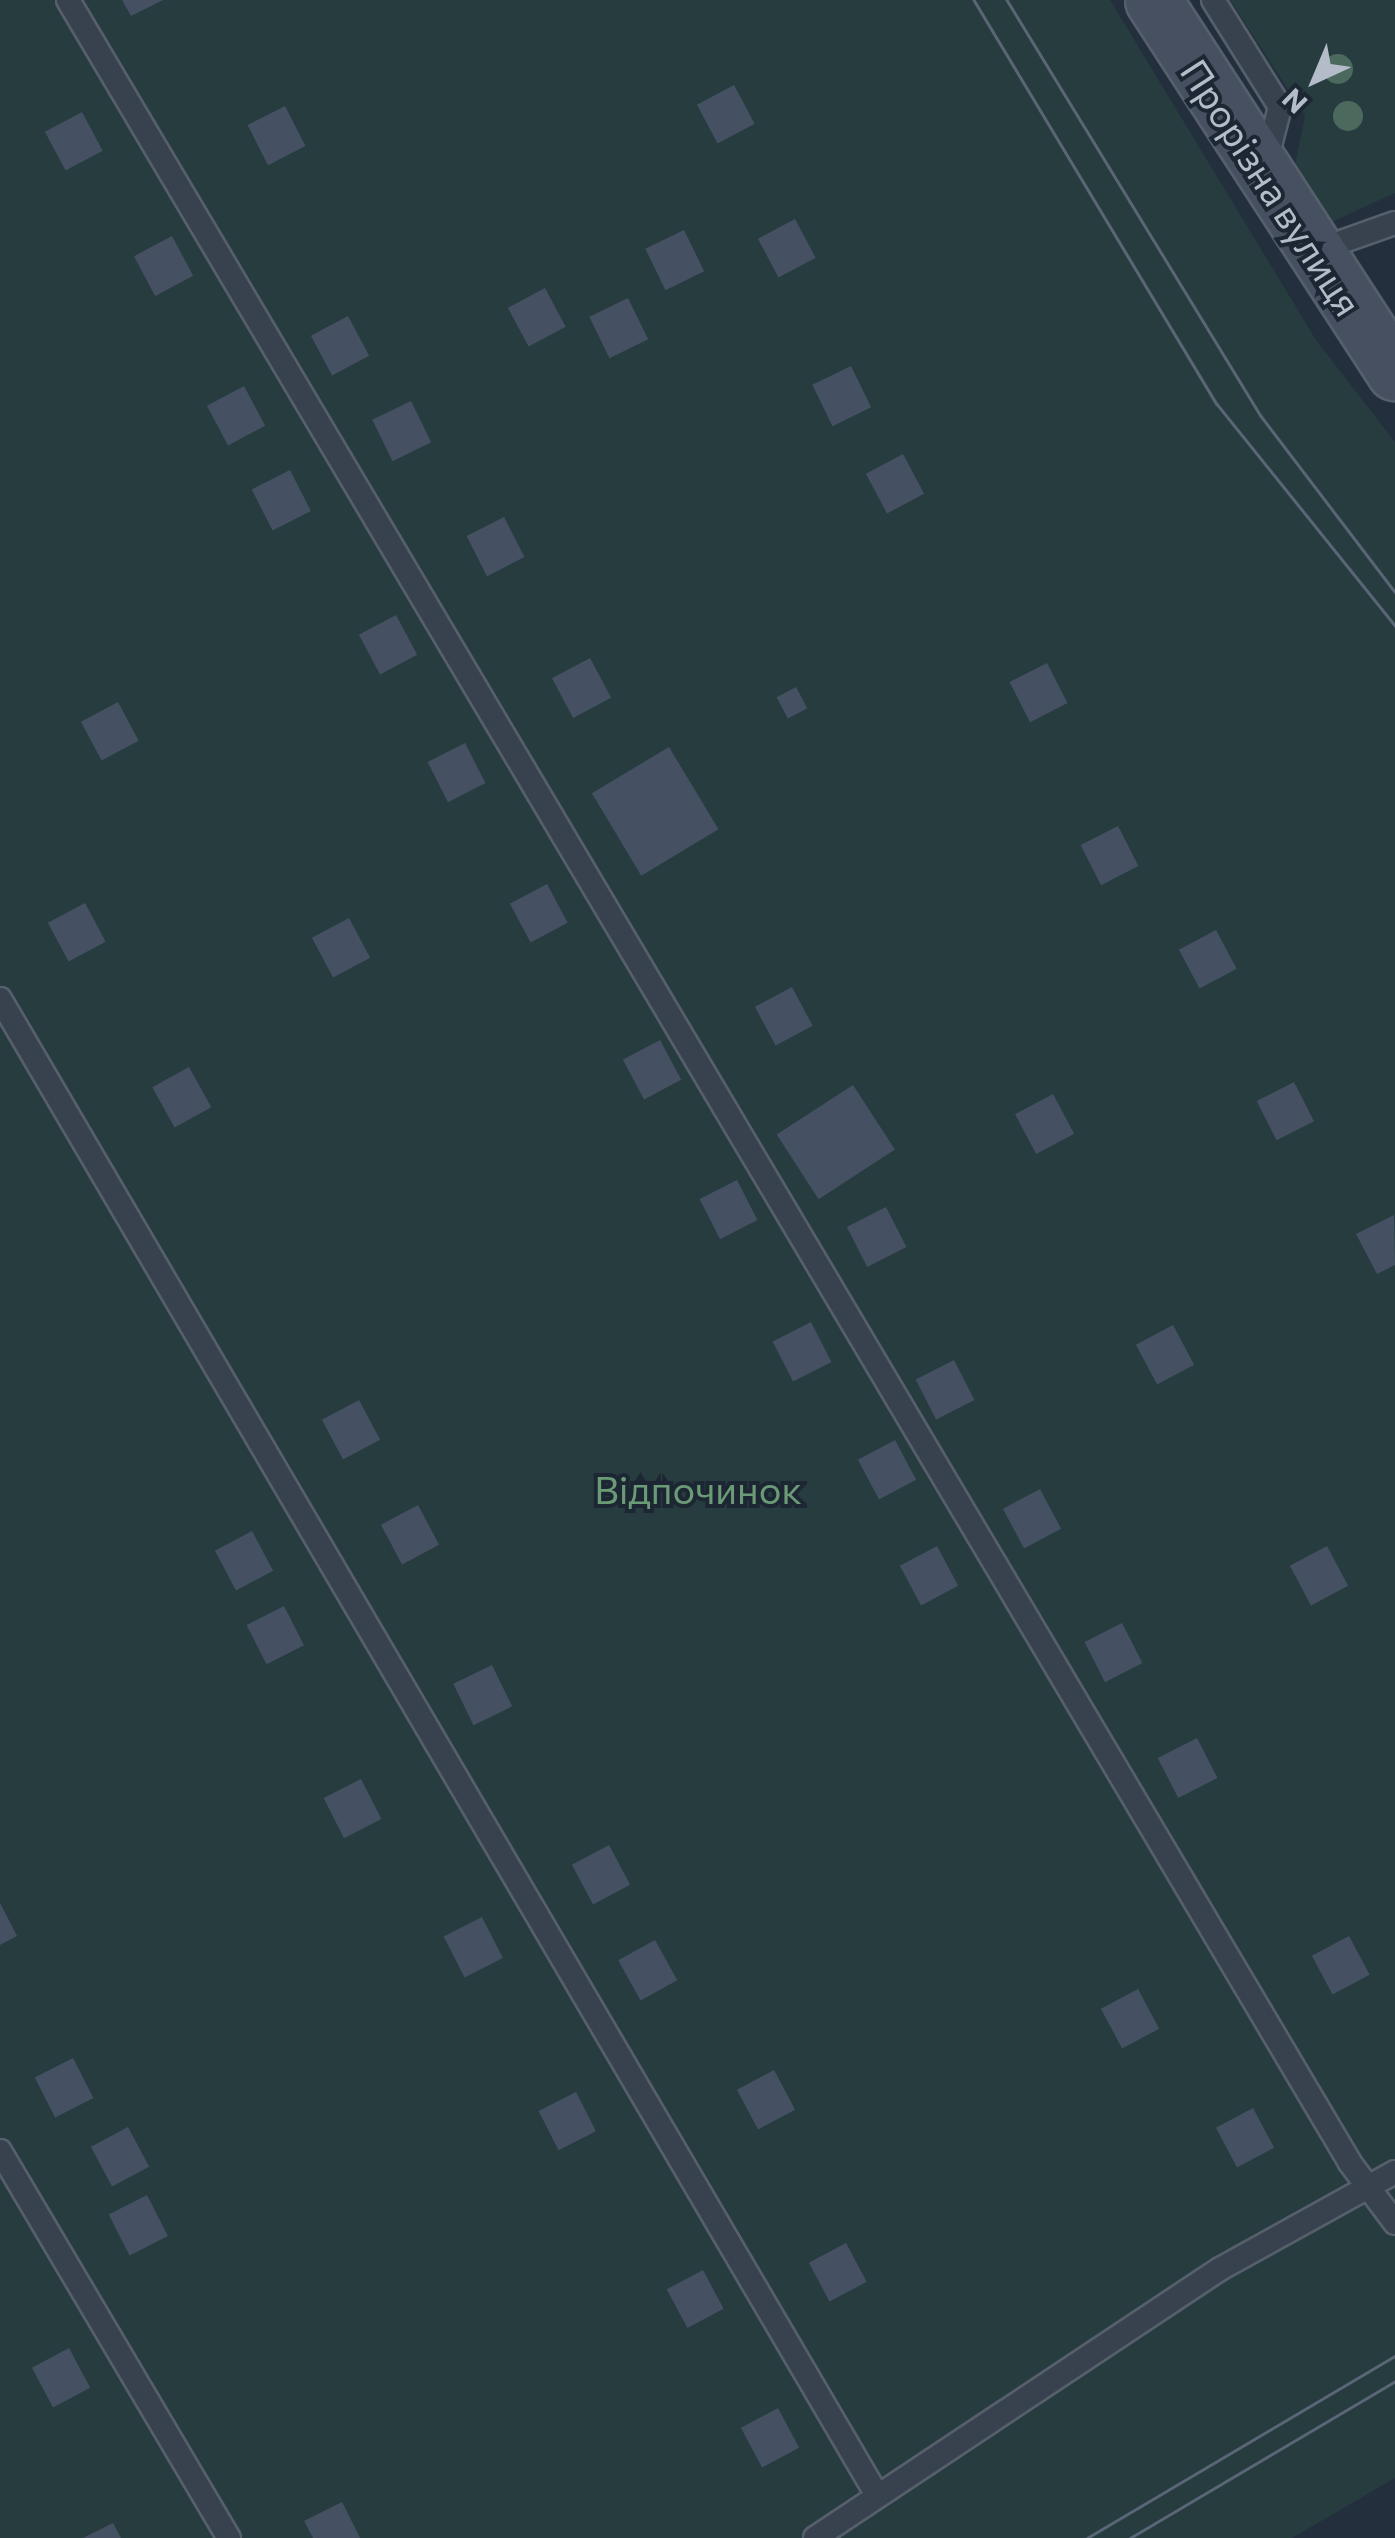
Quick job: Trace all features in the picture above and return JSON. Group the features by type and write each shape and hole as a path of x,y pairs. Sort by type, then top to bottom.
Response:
{"main road":[{"name":"Прорізна вулиця","path":"1153,0 1262,174 1395,372"}],"lane":[{"path":"68,0 1369,2188 1395,2223"},
{"path":"1213,0 1280,107 1262,174"},
{"path":"1313,252 1395,223"},
{"path":"0,999 876,2494"},
{"path":"0,2151 229,2538"},
{"path":"815,2538 876,2494 1220,2270 1395,2172"}],"green space":[{"name":"Відпочинок","path":"0,0 1110,0 1316,340 1395,442 1395,2478 1292,2538 0,2538"},
{"path":"1230,0 1395,0 1395,193 1323,226 1293,175 1305,116"}],"building":[{"path":"122,0 163,0 131,16"},
{"path":"734,85 755,124 718,144 697,105"},
{"path":"285,106 305,146 268,165 248,125"},
{"path":"82,112 103,151 66,171 45,132"},
{"path":"795,219 816,258 779,278 758,239"},
{"path":"684,230 704,271 666,290 645,249"},
{"path":"172,236 193,276 155,296 134,256"},
{"path":"545,288 566,327 529,347 508,308"},
{"path":"628,298 648,339 610,358 589,317"},
{"path":"348,316 369,356 332,375 311,336"},
{"path":"851,366 871,407 833,426 812,385"},
{"path":"244,386 265,426 228,445 207,406"},
{"path":"411,401 431,442 393,461 372,420"},
{"path":"903,454 924,494 887,513 866,474"},
{"path":"290,470 311,511 273,531 252,490"},
{"path":"504,517 524,557 487,576 467,536"},
{"path":"396,615 417,655 380,674 359,635"},
{"path":"590,658 611,698 573,718 552,678"},
{"path":"1047,663 1067,703 1030,722 1010,682"},
{"path":"796,687 807,708 788,719 777,697"},
{"path":"118,702 139,741 102,761 81,722"},
{"path":"465,743 485,783 448,802 428,762"},
{"path":"669,747 718,829 641,876 592,793"},
{"path":"1118,826 1138,866 1101,885 1081,845"},
{"path":"547,884 568,923 531,943 510,904"},
{"path":"85,903 106,942 69,962 48,923"},
{"path":"349,918 370,958 333,977 312,938"},
{"path":"1216,930 1237,969 1200,989 1179,950"},
{"path":"792,987 813,1026 776,1046 755,1007"},
{"path":"660,1040 681,1080 644,1099 623,1060"},
{"path":"189,1067 211,1107 175,1128 152,1087"},
{"path":"1294,1082 1314,1121 1277,1140 1257,1101"},
{"path":"853,1085 895,1150 819,1199 777,1135"},
{"path":"1053,1094 1074,1134 1036,1154 1015,1114"},
{"path":"737,1180 757,1220 720,1239 700,1199"},
{"path":"886,1207 906,1247 867,1267 847,1227"},
{"path":"1394,1215 1395,1265 1377,1274 1356,1234"},
{"path":"811,1322 831,1362 793,1382 773,1342"},
{"path":"1173,1325 1194,1365 1157,1384 1136,1345"},
{"path":"954,1360 974,1400 936,1420 916,1380"},
{"path":"359,1400 380,1440 343,1459 322,1420"},
{"path":"895,1440 916,1480 879,1499 858,1460"},
{"path":"1040,1489 1061,1529 1024,1548 1003,1509"},
{"path":"418,1505 439,1545 402,1564 381,1525"},
{"path":"252,1531 273,1571 236,1590 215,1551"},
{"path":"937,1546 958,1586 921,1605 900,1566"},
{"path":"1327,1546 1348,1586 1311,1605 1290,1566"},
{"path":"284,1606 304,1645 267,1664 247,1625"},
{"path":"1122,1623 1142,1663 1105,1682 1085,1642"},
{"path":"492,1665 512,1706 474,1725 453,1684"},
{"path":"1197,1738 1217,1778 1178,1798 1158,1758"},
{"path":"361,1779 381,1819 344,1838 324,1798"},
{"path":"609,1845 630,1885 593,1904 572,1865"},
{"path":"0,1903 17,1936 0,1945"},
{"path":"482,1917 503,1958 465,1978 444,1937"},
{"path":"1349,1936 1370,1975 1333,1995 1312,1956"},
{"path":"655,1940 677,1980 641,2001 618,1960"},
{"path":"1138,1989 1159,2029 1122,2048 1101,2009"},
{"path":"73,2058 93,2098 55,2118 35,2078"},
{"path":"774,2070 795,2110 758,2129 737,2090"},
{"path":"576,2092 596,2131 559,2150 539,2111"},
{"path":"1253,2108 1274,2148 1237,2167 1216,2128"},
{"path":"128,2127 149,2167 112,2186 91,2147"},
{"path":"147,2195 168,2236 130,2256 109,2215"},
{"path":"846,2243 867,2282 830,2302 809,2263"},
{"path":"703,2270 724,2309 687,2328 667,2289"},
{"path":"69,2348 90,2388 53,2407 32,2368"},
{"path":"778,2408 799,2448 762,2467 741,2428"},
{"path":"342,2502 360,2538 313,2538 304,2521"},
{"path":"113,2523 121,2538 83,2538"}],"tram line":[{"path":"974,0 1217,404 1395,625"},
{"path":"1007,0 1261,416 1395,592"},
{"path":"1087,2538 1395,2356"},
{"path":"1130,2538 1395,2381"}]}
